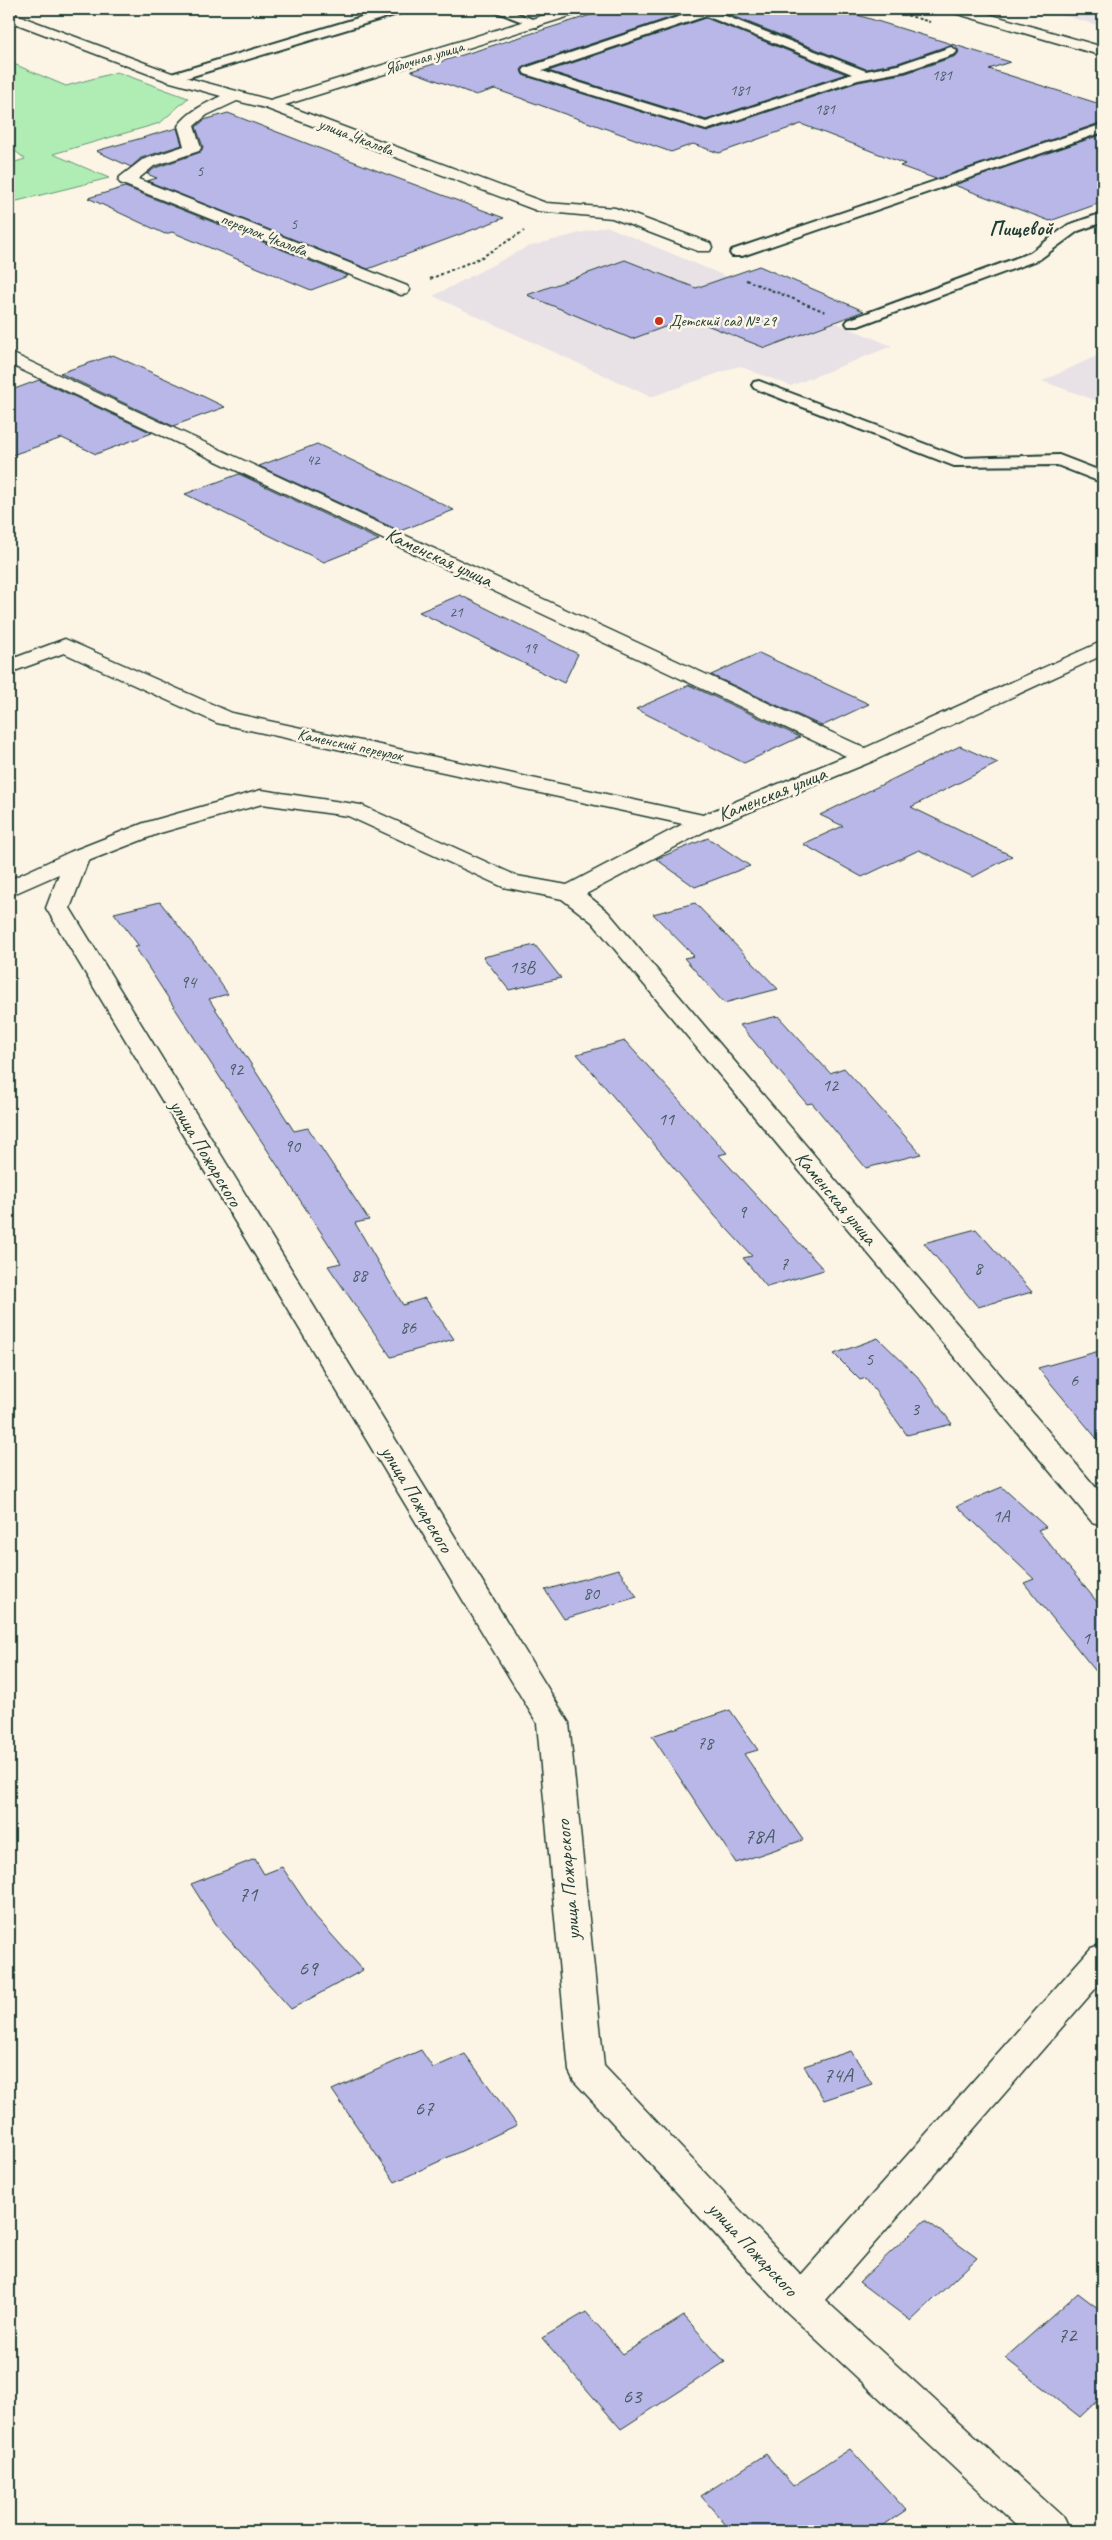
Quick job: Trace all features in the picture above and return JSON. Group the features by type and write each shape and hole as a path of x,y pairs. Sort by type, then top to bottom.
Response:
{"street":[{"name":"Яблочная улица","path":"270,105 578,9"},
{"path":"956,9 1103,52"},
{"name":"улица Чкалова","path":"9,16 172,78 270,105 544,208 615,214 704,247"},
{"name":"переулок Чкалова","path":"234,96 195,115 189,122 186,126 193,148 148,163 126,180 401,290"},
{"name":"Каменская улица","path":"9,356 865,756"},
{"name":"Каменский переулок","path":"9,667 65,645 226,718 705,822"},
{"path":"865,756 1103,647"},
{"name":"Каменская улица","path":"865,756 705,822 570,893 600,916 1103,1515"},
{"path":"9,889 78,857 152,828 260,798 353,810 511,882 570,893"},
{"name":"улица Пожарского","path":"78,857 58,908 553,1723 587,2071 801,2301 1050,2531"},
{"path":"801,2301 1103,1957"}],"lane":[{"path":"172,78 400,9"},
{"path":"495,9 537,23"},
{"path":"865,75 711,10 529,71 706,126 865,75 901,68 952,51"},
{"path":"737,253 1103,128"},
{"path":"853,323 1035,256 1073,228 1103,217"},
{"path":"759,385 960,463 1059,460 1103,478"}],"path":[{"path":"739,277 853,323"}],"shaded area":[{"path":"1041,9 1103,9 1103,27 1100,26"},
{"name":"Детский сад № 29","path":"606,226 892,346 791,386 739,366 651,397 433,296 527,247"},
{"path":"1103,353 1103,403 1042,381"}],"green space":[{"path":"9,62 66,86 117,72 188,98 160,123 53,154 109,178 9,203 9,164 25,159 9,146"}],"building":[{"path":"610,9 697,9 524,66 521,70 523,75 707,132 858,82 906,73 956,56 959,52 950,45 898,63 866,69 722,12 725,9 838,9 1010,62 989,69 1103,105 1103,122 936,179 900,166 905,164 801,124 719,153 693,144 671,152 495,89 476,95 411,71"},
{"path":"706,18 846,74 706,120 548,71"},
{"path":"228,113 504,218 368,269 147,181 157,178 147,174 155,168 201,152 203,147 196,127 204,120"},
{"path":"177,128 182,145 141,158 131,167 96,151"},
{"path":"1103,134 1103,202 1050,221 954,185"},
{"path":"125,187 348,276 311,290 172,232 165,234 88,198"},
{"path":"625,260 696,288 759,266 864,311 765,348 689,318 632,339 527,295"},
{"path":"113,355 225,407 173,426 60,373"},
{"path":"39,380 152,433 96,454 62,438 9,456 9,391"},
{"path":"317,444 454,510 400,531 259,466"},
{"path":"239,474 379,540 324,562 185,494"},
{"path":"460,595 578,654 564,683 419,612"},
{"path":"759,653 869,704 822,726 711,675"},
{"path":"689,685 800,737 744,763 636,709"},
{"path":"960,746 998,763 911,807 1012,856 973,877 919,850 862,877 803,844 843,826 820,815"},
{"path":"708,838 750,866 695,887 656,859"},
{"path":"160,902 196,948 228,994 209,999 294,1131 308,1128 369,1220 355,1223 403,1305 425,1298 454,1339 391,1357 328,1266 341,1263 135,947 139,946 114,913"},
{"path":"695,903 778,989 724,1003 684,958 694,956 653,914"},
{"path":"535,945 561,978 509,990 483,957"},
{"path":"778,1016 830,1073 844,1068 921,1154 866,1168 812,1103 807,1104 740,1025"},
{"path":"625,1041 727,1153 719,1155 824,1270 767,1287 743,1258 752,1256 715,1216 577,1054"},
{"path":"976,1229 1032,1292 978,1307 924,1243"},
{"path":"878,1338 918,1377 952,1424 907,1435 866,1378 860,1380 834,1354"},
{"path":"1103,1350 1103,1446 1038,1368"},
{"path":"1002,1487 1046,1527 1038,1530 1103,1609 1103,1680 1024,1583 1034,1579 957,1506"},
{"path":"618,1569 637,1597 564,1619 545,1590"},
{"path":"730,1710 758,1750 744,1754 803,1840 736,1863 652,1736"},
{"path":"255,1859 264,1874 282,1867 315,1916 363,1970 291,2009 218,1927 191,1884"},
{"path":"421,2050 433,2068 465,2054 517,2125 395,2182 332,2090"},
{"path":"851,2051 872,2084 824,2100 804,2066"},
{"path":"925,2220 977,2258 911,2321 859,2282"},
{"path":"1078,2293 1103,2312 1103,2395 1080,2417 1005,2358"},
{"path":"586,2312 623,2354 684,2316 725,2362 621,2429 542,2338"},
{"path":"850,2449 906,2510 875,2531 731,2531 701,2496 766,2454 793,2486"}],"place":[{"name":"Детский сад № 29","path":"659,321"}],"district":[{"name":"Пищевой","path":"1021,228"}]}
